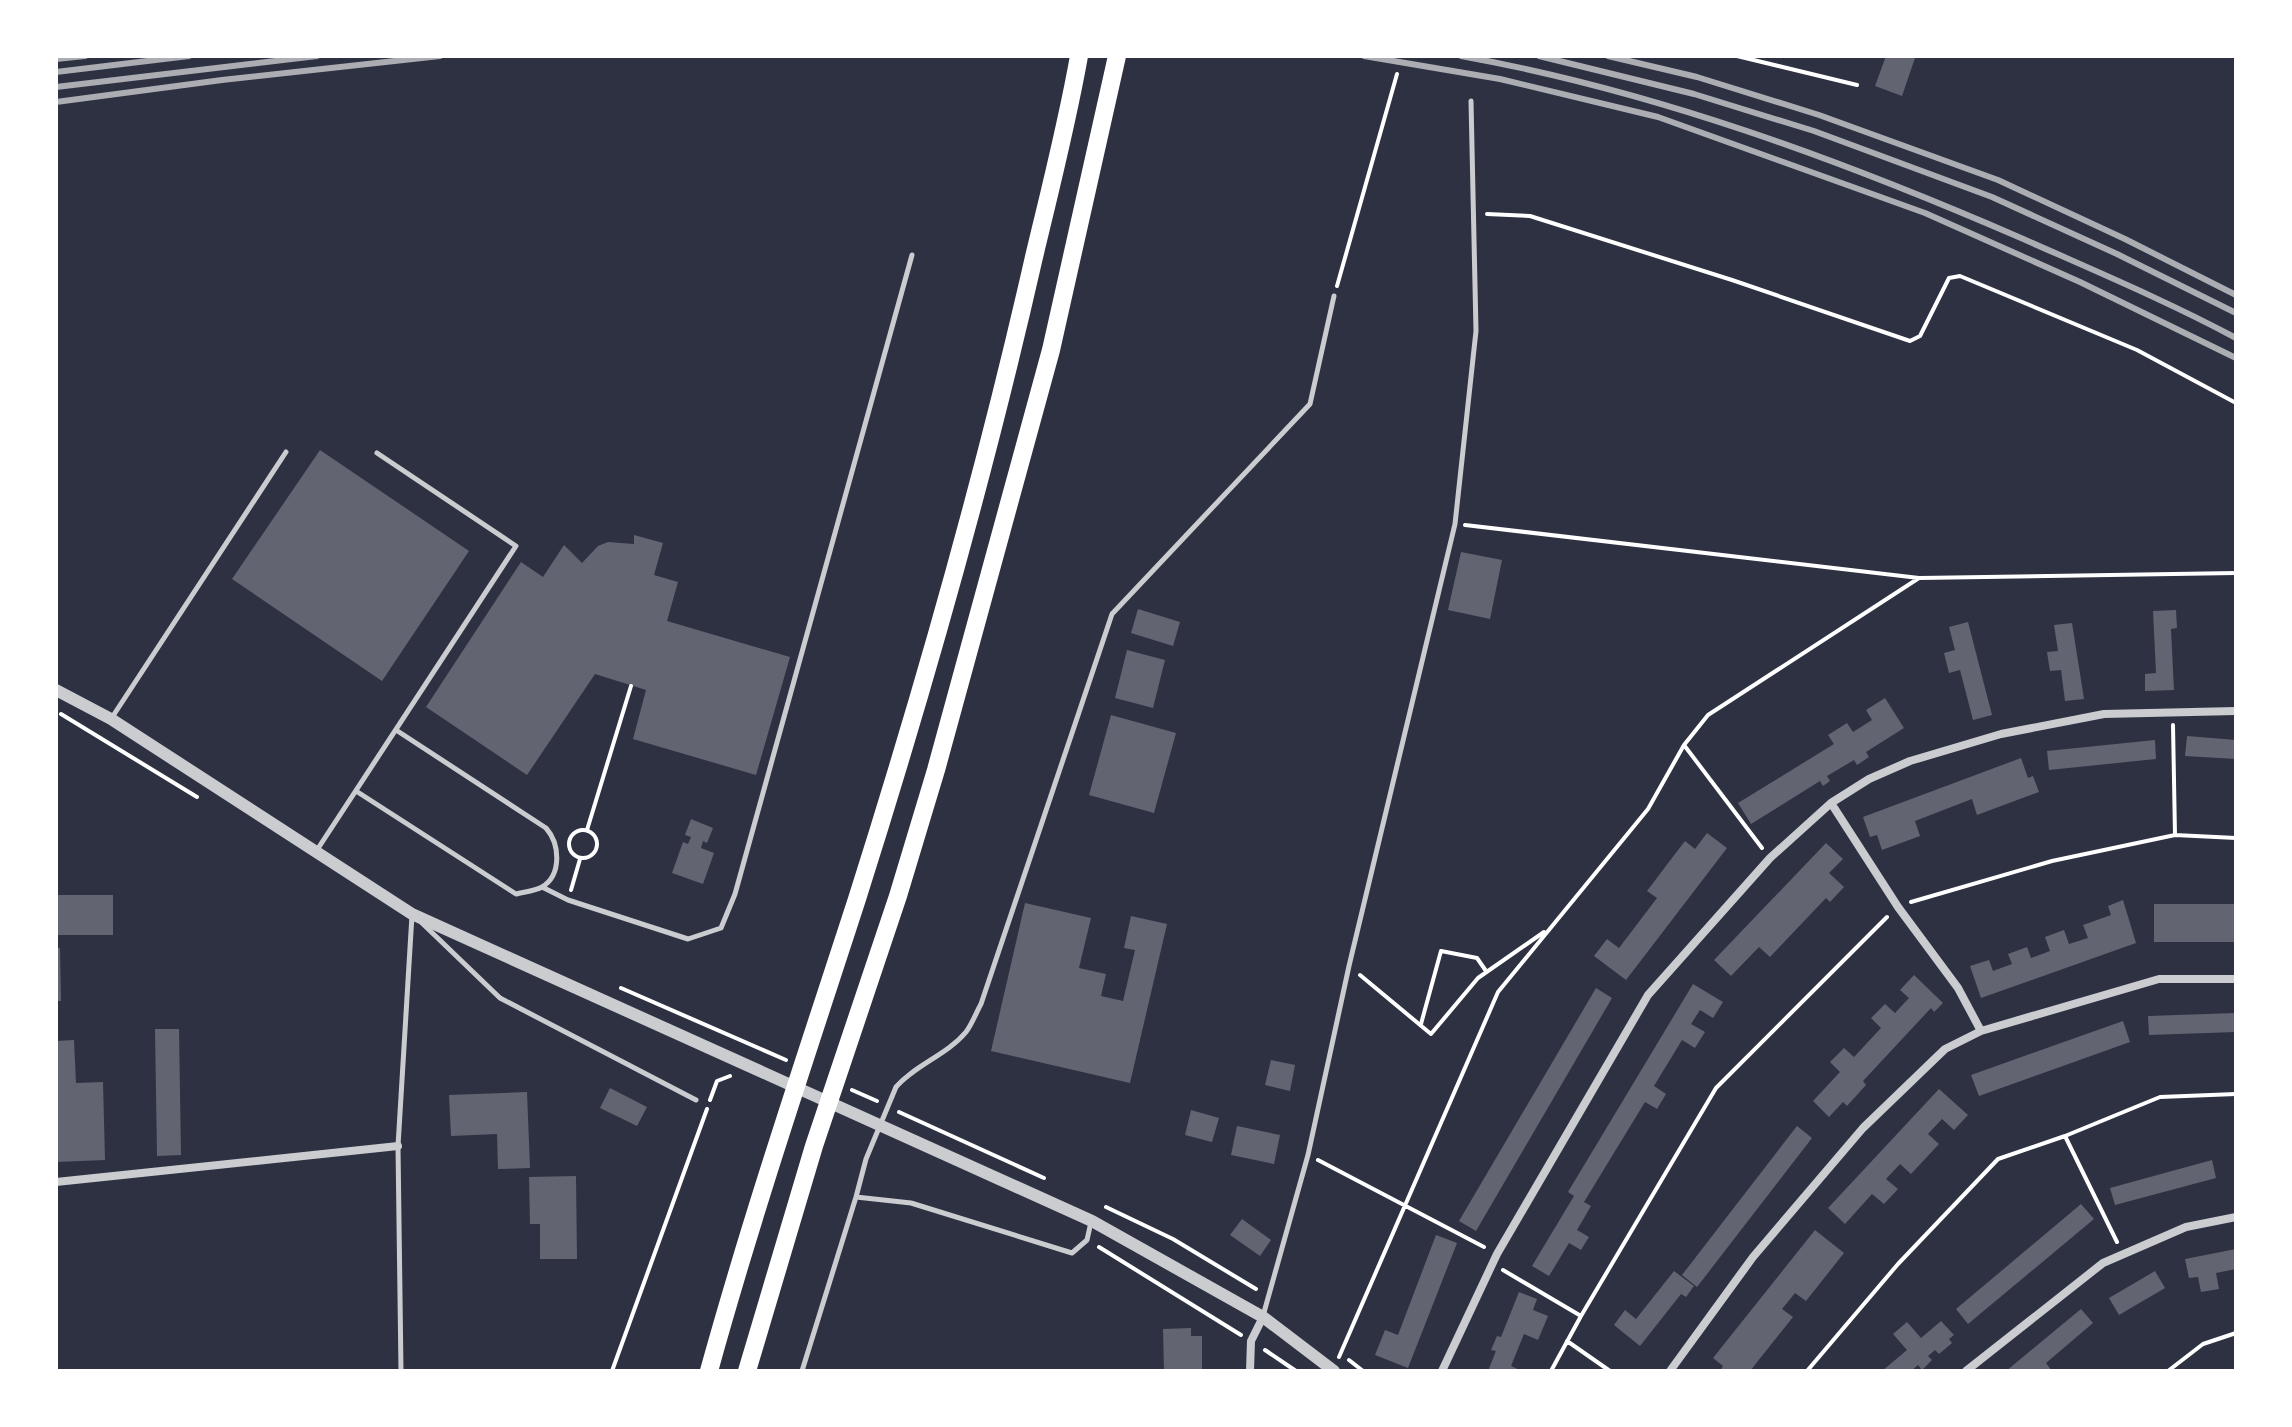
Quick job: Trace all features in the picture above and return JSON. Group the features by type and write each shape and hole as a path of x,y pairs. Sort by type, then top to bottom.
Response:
{"highway":[{"path":"709,1371 779,1137 857,897 956,560 1016,335 1079,56"},
{"path":"747,1371 810,1161 898,896 936,770 1051,350 1117,56"}],"street":[{"path":"56,690 111,719 412,914 1092,1221 1263,1317 1333,1370"},
{"path":"1442,1371 1497,1254 1648,995 1770,858 1831,803 1869,779 1910,761 2001,734 2104,714 2236,711"},
{"path":"1831,803 1898,907 1958,988 1981,1031"},
{"path":"1670,1371 1753,1257 1863,1128 1945,1049 1981,1031 2159,979 2236,979"},
{"path":"56,1182 398,1146"},
{"path":"1966,1371 2103,1263 2186,1227 2236,1217"},
{"path":"1250,1371 1251,1341 1263,1317"}],"lane":[{"path":"1263,1317 1308,1155 1349,966 1455,524 1476,331 1471,101"},
{"path":"356,791 516,894 542,887 568,900 688,939 721,928 735,894 912,255"},
{"path":"802,1371 866,1159 888,1101 903,1079 965,1033 981,1004 1112,614 1310,404 1334,296"},
{"path":"111,719 286,452"},
{"path":"316,852 516,546 377,453"},
{"path":"396,730 552,834 558,862 542,887"},
{"path":"412,914 500,998 696,1100"},
{"path":"401,1371 398,1146 412,914"},
{"path":"856,1197 911,1203 1072,1253 1087,1240 1092,1221"}],"path":[{"path":"1737,56 1857,85"},
{"path":"1334,296 1397,74"},
{"path":"1473,214 1530,216 1910,341 1920,336 1949,278 1960,276 2137,350 2236,403"},
{"path":"1455,524 1919,578 2236,573"},
{"path":"1333,1370 1498,992 1648,809 1684,745 1708,715 1919,578"},
{"path":"587,830 631,686"},
{"path":"2173,713 2175,835"},
{"path":"1684,745 1770,858"},
{"path":"587,830 595,836 598,847 592,856 580,859 571,853 568,842 575,832 587,830"},
{"path":"1551,1371 1716,1088 1898,907 2052,861 2175,835 2236,838"},
{"path":"568,900 580,859"},
{"path":"1349,966 1431,1034 1486,971 1548,929"},
{"path":"1421,1024 1441,951 1477,958 1486,971"},
{"path":"617,986 745,1041"},
{"path":"612,1371 717,1081 730,1076"},
{"path":"1807,1371 1898,1264 1998,1159 2065,1136 2160,1097 2236,1094"},
{"path":"696,1100 707,1109"},
{"path":"2065,1136 2123,1254"},
{"path":"1308,1155 1497,1254"},
{"path":"1494,1265 1581,1316"},
{"path":"2168,1371 2203,1344 2236,1333"},
{"path":"1567,1341 1610,1371"}],"building":[{"path":"1886,56 1915,58 1902,96 1875,86"},
{"path":"320,450 469,551 382,681 232,579"},
{"path":"634,535 663,543 654,575 678,582 667,621 790,657 756,775 633,739 646,690 595,674 527,775 426,707 521,562 543,577 564,545 582,563 598,546 608,542 634,544"},
{"path":"1461,552 1502,560 1490,619 1448,610"},
{"path":"1138,609 1180,622 1173,646 1131,633"},
{"path":"2176,610 2177,628 2171,629 2174,690 2145,691 2145,674 2156,673 2153,611"},
{"path":"1968,622 1992,715 1973,720 1960,670 1949,673 1944,653 1955,650 1949,627"},
{"path":"2072,623 2084,699 2065,701 2061,670 2050,671 2047,652 2058,651 2054,625"},
{"path":"1127,650 1165,660 1153,708 1115,698"},
{"path":"1885,698 1904,728 1866,752 1869,757 1857,765 1854,760 1827,776 1830,781 1823,786 1820,781 1751,824 1738,803 1834,744 1828,735 1847,723 1853,732 1872,720 1866,710"},
{"path":"1111,715 1176,733 1154,813 1089,795"},
{"path":"2187,736 2236,740 2236,759 2185,756"},
{"path":"2155,740 2156,759 2049,770 2047,751"},
{"path":"2021,758 2028,778 2033,776 2039,792 1977,815 1972,799 1915,821 1920,836 1882,850 1877,835 1870,837 1863,817"},
{"path":"691,819 713,828 707,843 703,841 701,848 714,853 703,884 672,873 683,842 688,844 691,837 685,835"},
{"path":"1707,833 1727,848 1626,980 1594,956 1607,939 1619,948 1657,898 1647,891 1685,841 1695,849"},
{"path":"1826,843 1843,859 1829,873 1844,887 1830,902 1826,898 1770,957 1759,947 1731,976 1714,960"},
{"path":"56,895 113,895 113,935 56,935"},
{"path":"2123,900 2136,943 1981,998 1970,966 1989,960 1993,971 2012,964 2008,954 2027,947 2031,958 2050,951 2045,937 2064,930 2069,944 2088,938 2083,925 2111,915 2108,906"},
{"path":"1025,903 1091,918 1079,968 1106,974 1101,996 1123,1001 1135,950 1124,948 1131,916 1167,924 1130,1083 991,1051"},
{"path":"2154,904 2236,904 2236,942 2154,942"},
{"path":"56,948 60,948 61,1001 56,1001"},
{"path":"1914,975 1943,1003 1934,1012 1931,1008 1863,1081 1866,1085 1847,1106 1843,1102 1829,1117 1813,1101 1840,1072 1830,1062 1844,1048 1854,1057 1881,1028 1871,1018 1885,1004 1895,1013 1909,998 1900,990"},
{"path":"1693,984 1723,1002 1713,1018 1700,1010 1691,1024 1705,1032 1695,1048 1682,1040 1654,1086 1666,1094 1657,1109 1645,1102 1584,1202 1591,1206 1577,1230 1589,1237 1581,1250 1569,1243 1549,1276 1532,1266 1574,1196 1568,1192"},
{"path":"1596,988 1612,998 1476,1231 1459,1221"},
{"path":"2236,1013 2236,1032 2149,1035 2148,1016"},
{"path":"2123,1021 2130,1042 1979,1096 1971,1075"},
{"path":"155,1029 179,1029 181,1155 157,1156"},
{"path":"74,1040 76,1083 103,1082 105,1160 56,1162 56,1041"},
{"path":"1271,1060 1295,1065 1290,1091 1265,1085"},
{"path":"610,1088 647,1107 637,1126 600,1108"},
{"path":"1939,1089 1968,1115 1954,1130 1942,1119 1928,1134 1939,1144 1911,1174 1900,1164 1886,1179 1898,1189 1884,1204 1872,1194 1845,1224 1828,1208"},
{"path":"527,1092 530,1168 498,1169 497,1134 451,1136 449,1095"},
{"path":"1191,1110 1219,1118 1212,1142 1185,1135"},
{"path":"1237,1126 1280,1135 1274,1164 1231,1155"},
{"path":"1797,1126 1812,1138 1697,1287 1682,1275"},
{"path":"2212,1160 2216,1178 2115,1205 2110,1188"},
{"path":"576,1176 577,1259 540,1259 540,1224 530,1224 529,1177"},
{"path":"2081,1204 2094,1219 1968,1324 1956,1309"},
{"path":"1242,1219 1271,1240 1260,1256 1230,1235"},
{"path":"1815,1230 1844,1253 1806,1301 1795,1293 1782,1309 1793,1317 1750,1371 1720,1371 1723,1366 1713,1358"},
{"path":"1436,1235 1457,1243 1408,1368 1375,1355 1385,1330 1398,1335"},
{"path":"2236,1249 2236,1269 2216,1273 2219,1289 2201,1292 2198,1277 2189,1278 2185,1259"},
{"path":"1674,1271 1694,1286 1686,1297 1681,1294 1640,1346 1614,1325 1625,1310 1636,1319"},
{"path":"2155,1271 2165,1288 2119,1315 2109,1298"},
{"path":"1519,1292 1537,1299 1533,1310 1548,1316 1538,1340 1524,1334 1511,1366 1522,1371 1488,1371 1496,1351 1491,1350 1497,1336 1501,1337"},
{"path":"2081,1309 2093,1323 2046,1363 2052,1371 2006,1371"},
{"path":"1941,1321 1954,1335 1949,1339 1952,1343 1939,1354 1935,1350 1928,1356 1932,1360 1922,1370 1918,1365 1911,1371 1882,1371 1907,1350 1893,1334 1907,1322 1921,1338"},
{"path":"1191,1328 1191,1336 1202,1336 1202,1371 1164,1371 1163,1329"}],"railway":[{"path":"56,59 85,56"},
{"path":"56,72 189,56"},
{"path":"56,87 317,56"},
{"path":"56,102 440,56"},
{"path":"1364,56 1500,79 1658,117 1925,213 2080,282 2236,358"},
{"path":"1461,56 1605,88 1676,108 1816,155 2021,238 2236,338"},
{"path":"1539,56 1694,94 1814,131 1992,197 2236,313"},
{"path":"1608,56 1697,77 1819,115 1998,180 2236,295"}]}
